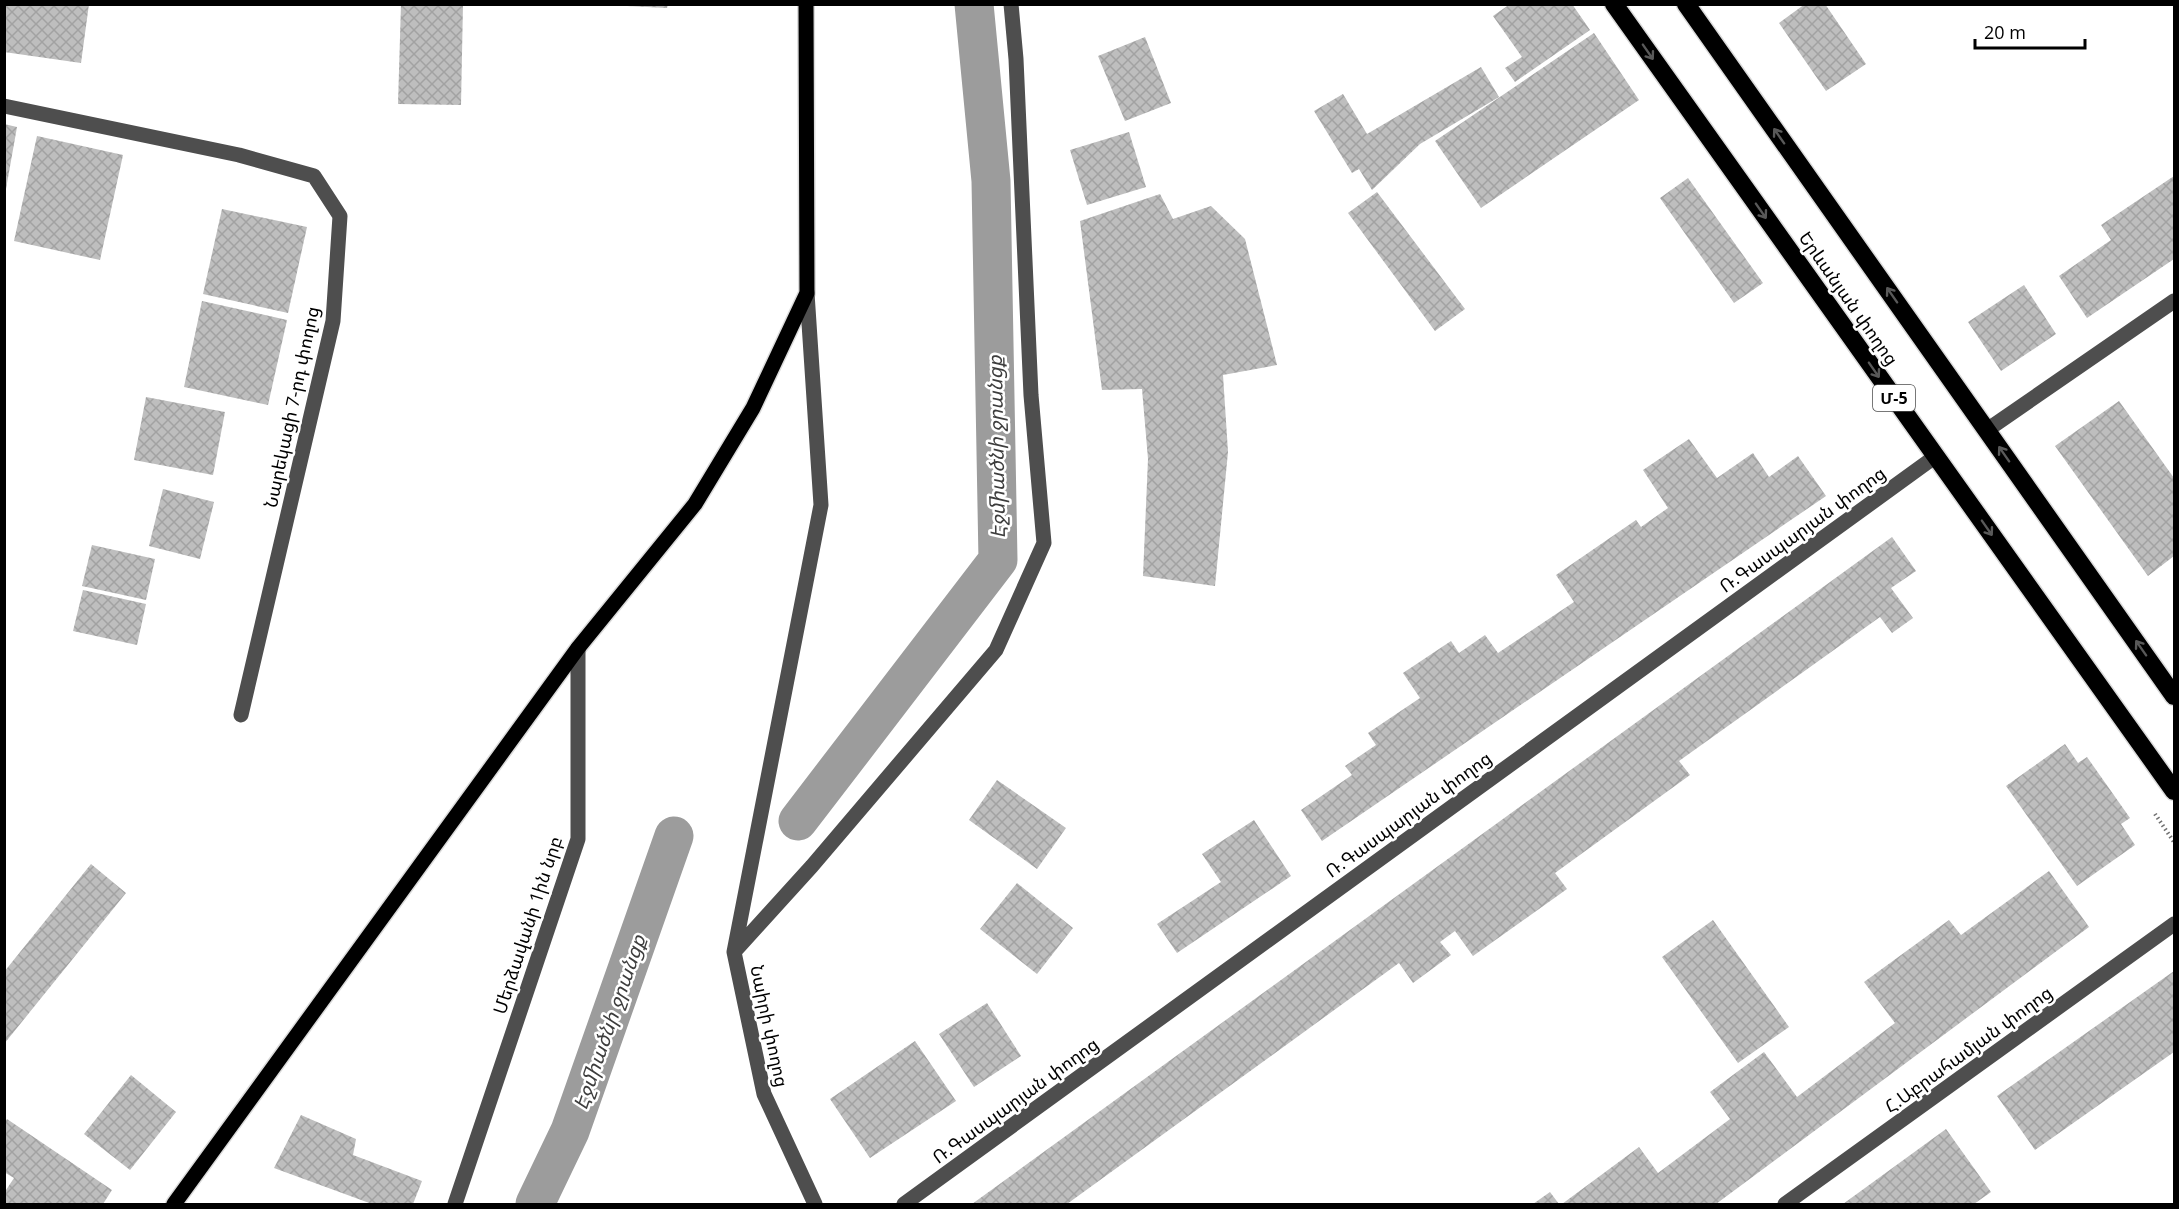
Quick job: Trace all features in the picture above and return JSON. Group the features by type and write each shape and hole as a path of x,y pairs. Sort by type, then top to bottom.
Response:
{"highway":[{"name":"Երևանյան փողոց","path":"1614,4 2175,791"},
{"name":"Երևանյան փողոց","path":"1686,4 2175,696"}],"main road":[{"path":"174,1204 578,648 695,504 753,408 807,293 806,4"}],"street":[{"path":"734,952 812,866 996,650 1044,543 1031,395 1016,59 1011,4"},
{"name":"Նարեկացի 7-րդ փողոց","path":"4,106 239,155 314,176 340,216 333,321 241,715"},
{"path":"734,952 820,505 807,293"},
{"path":"1987,430 2175,301"},
{"name":"Ռ.Գասպարյան փողոց","path":"904,1204 1936,456"},
{"name":"Մերձավանի 1ին նրբ","path":"455,1204 578,839 578,648"},
{"name":"Հ.Աբրահամյան փողոց","path":"1785,1204 2175,924"},
{"name":"Նաիրի փողոց","path":"734,952 764,1094 815,1204"}],"building":[{"path":"4,4 89,4 81,63 4,52"},
{"path":"401,4 463,4 461,105 398,104"},
{"path":"627,4 668,4 667,8 627,6"},
{"path":"1510,4 1572,4 1590,30 1515,82 1505,68 1522,57 1493,16"},
{"path":"1805,4 1825,4 1866,64 1826,91 1779,23"},
{"path":"1594,33 1639,100 1481,208 1435,141"},
{"path":"1145,37 1171,103 1125,121 1098,56"},
{"path":"1481,67 1499,97 1420,144 1372,190 1359,169 1352,173 1314,111 1343,94 1367,134"},
{"path":"4,124 17,127 6,189 4,189"},
{"path":"1129,132 1146,187 1087,205 1070,150"},
{"path":"37,136 123,155 100,260 14,241"},
{"path":"2174,176 2174,259 2087,318 2059,276 2111,240 2101,225"},
{"path":"1688,178 1763,283 1734,303 1660,198"},
{"path":"1377,192 1465,309 1435,331 1348,213"},
{"path":"1160,194 1173,219 1211,206 1245,239 1277,365 1223,375 1228,452 1215,586 1143,576 1148,459 1142,389 1102,390 1080,221"},
{"path":"222,209 307,227 288,313 203,294"},
{"path":"2024,285 2056,334 2001,371 1968,322"},
{"path":"202,301 287,320 268,405 184,387"},
{"path":"146,397 225,412 213,475 134,460"},
{"path":"2119,401 2174,478 2174,556 2148,576 2055,446"},
{"path":"1689,439 1717,478 1753,453 1769,477 1798,456 1826,496 1322,841 1301,810 1352,775 1345,766 1376,745 1368,733 1420,698 1403,673 1451,641 1459,653 1485,635 1498,653 1574,602 1556,575 1636,520 1641,527 1668,508 1643,470"},
{"path":"163,489 214,502 200,559 149,546"},
{"path":"1892,537 1916,571 1891,588 1913,618 1892,633 1880,617 1679,761 1690,775 1555,873 1567,889 1473,956 1455,931 1440,942 1451,955 1413,983 1399,963 1067,1204 972,1204"},
{"path":"92,545 155,559 146,600 82,586"},
{"path":"83,590 146,604 137,645 73,631"},
{"path":"2065,744 2078,763 2087,757 2130,818 2121,824 2135,845 2077,886 2006,786"},
{"path":"997,780 1066,828 1037,869 969,820"},
{"path":"1254,820 1291,876 1177,953 1157,924 1221,882 1202,854"},
{"path":"91,864 126,893 4,1044 4,972"},
{"path":"2049,871 2089,927 1716,1204 1562,1204 1639,1147 1658,1173 1730,1119 1710,1092 1764,1052 1797,1097 1895,1023 1864,982 1949,920 1961,935"},
{"path":"1017,883 1073,928 1037,974 980,929"},
{"path":"1713,920 1789,1027 1738,1063 1662,957"},
{"path":"2174,971 2174,1052 2035,1150 1997,1096"},
{"path":"987,1003 1021,1056 974,1087 939,1034"},
{"path":"915,1041 956,1101 870,1158 830,1099"},
{"path":"131,1075 176,1112 130,1170 84,1134"},
{"path":"301,1115 356,1139 353,1155 422,1181 413,1204 372,1204 274,1168"},
{"path":"7,1119 112,1190 103,1204 4,1204 4,1193 14,1178 4,1172 4,1123"},
{"path":"1946,1129 1991,1192 1974,1204 1843,1204"},
{"path":"1550,1192 1559,1204 1533,1204"}],"waterway":[{"name":"Էջմիածնի ջրանցք","path":"798,821 998,560 991,181 974,4"},
{"name":"Էջմիածնի ջրանցք","path":"535,1204 570,1131 674,836"}]}
